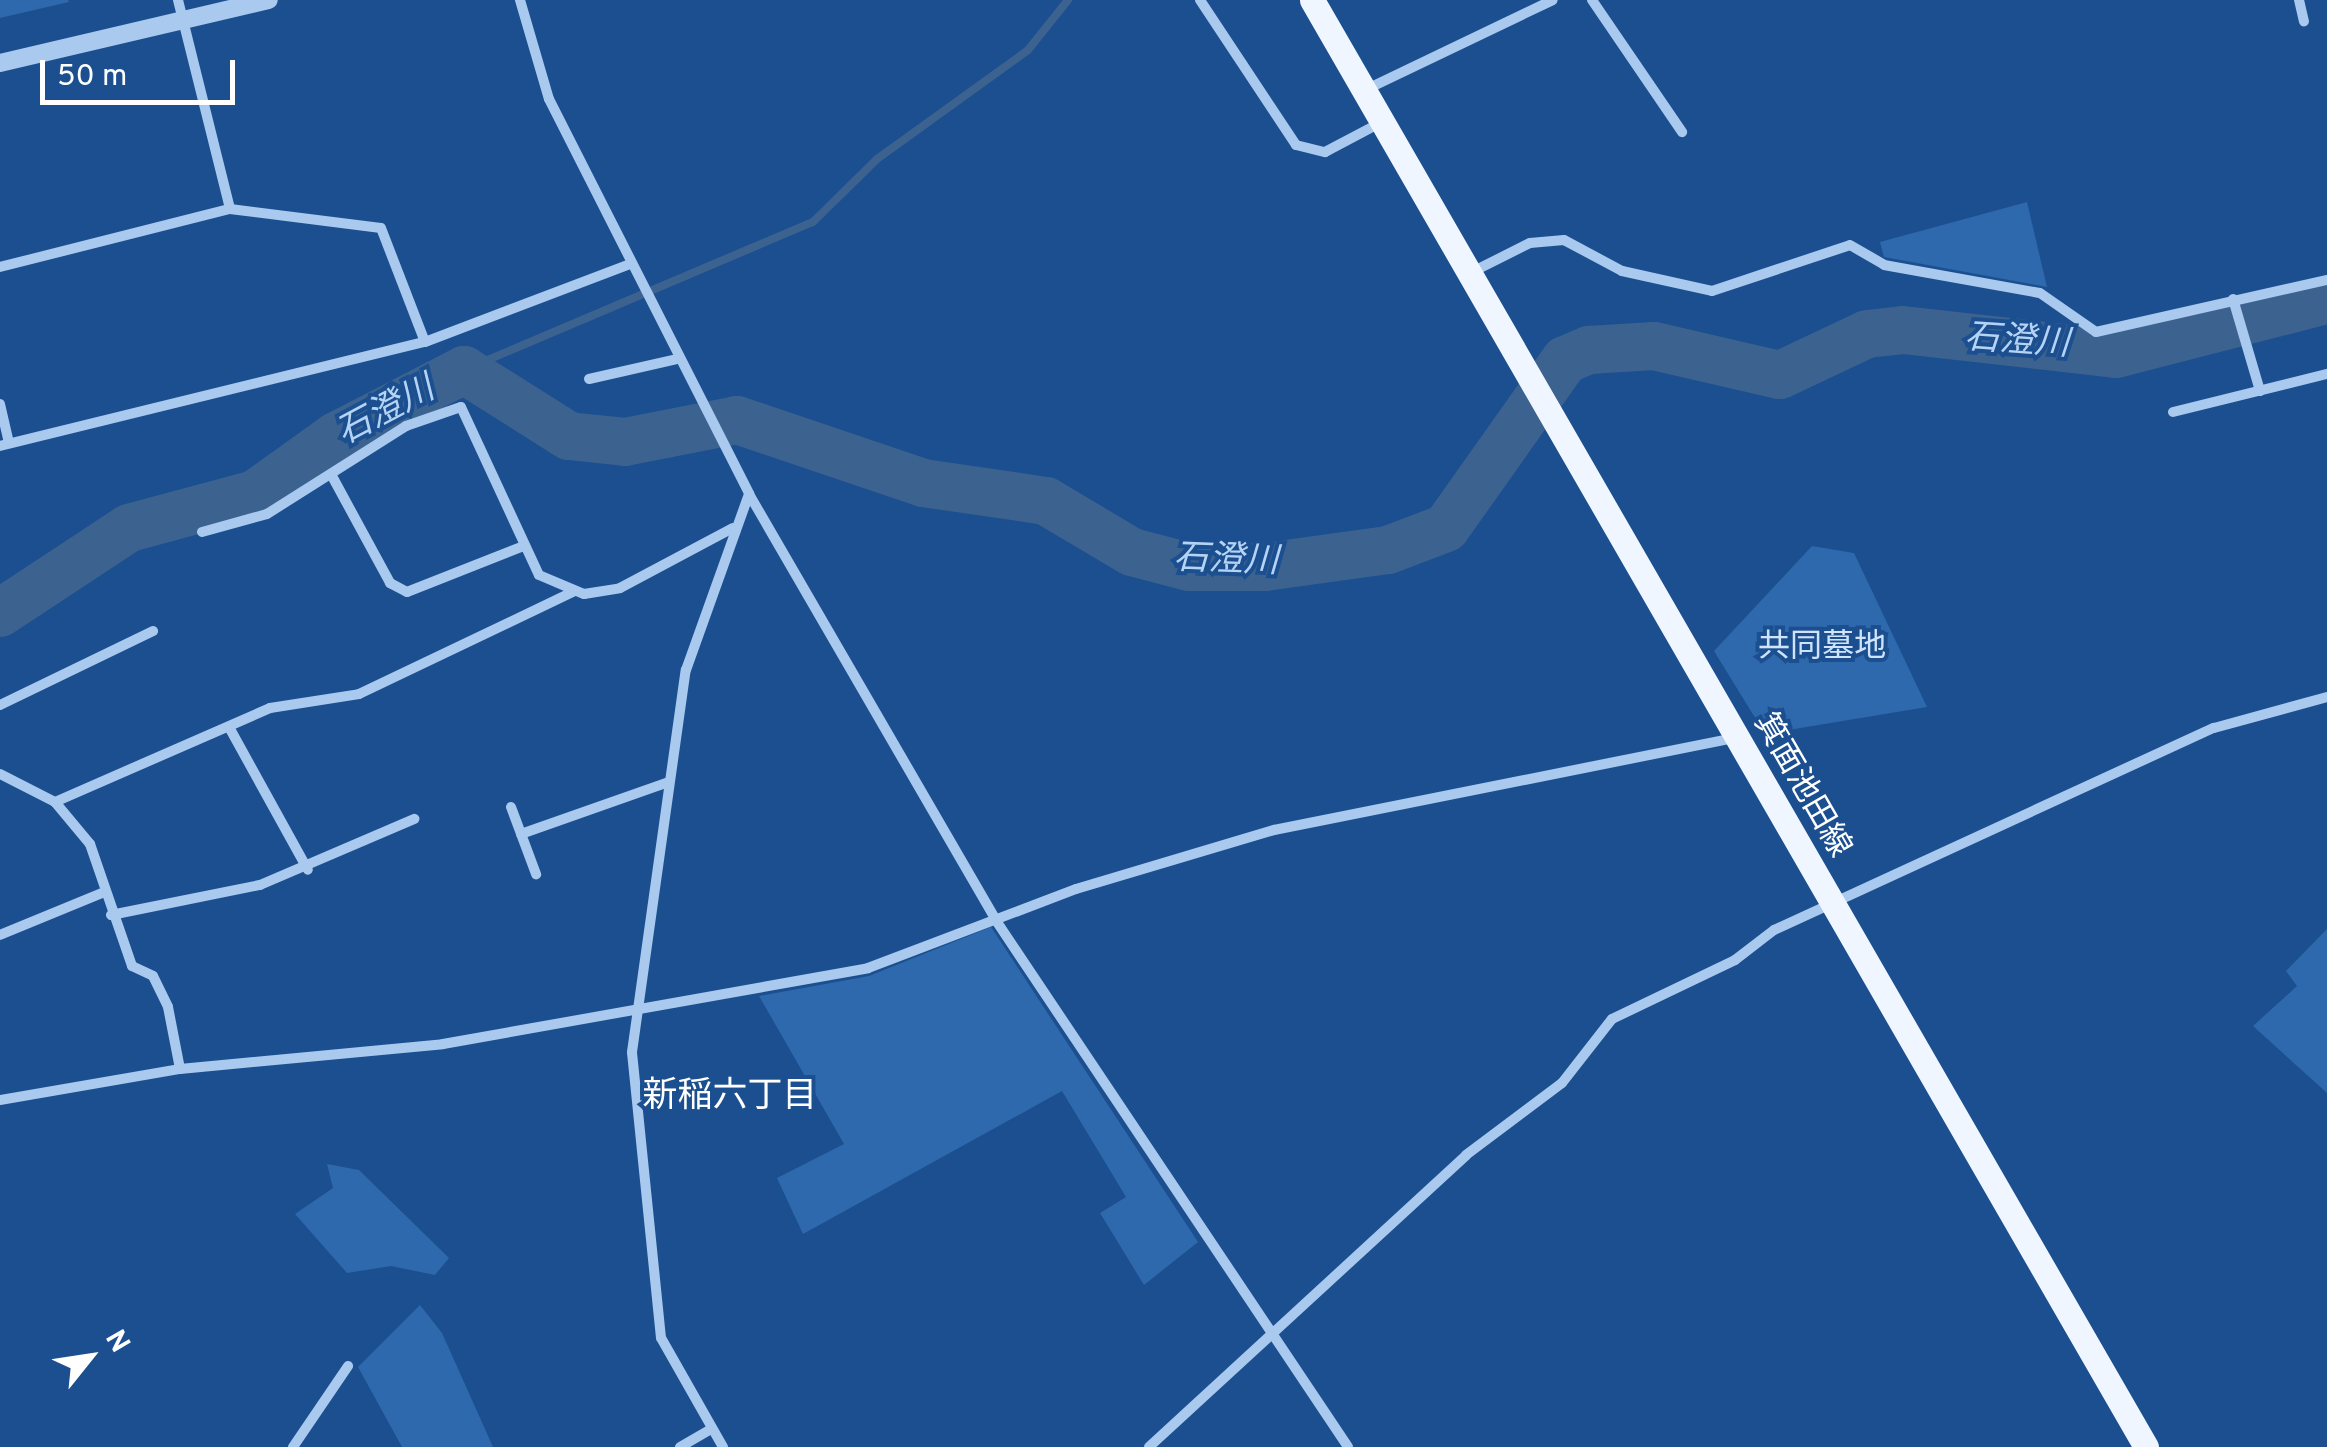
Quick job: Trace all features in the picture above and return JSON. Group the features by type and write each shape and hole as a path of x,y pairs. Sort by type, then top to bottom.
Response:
{"main road":[{"name":"箕面池田線","path":"1312,0 2146,1447"}],"street":[{"path":"178,0 230,209"},
{"path":"0,63 270,0"},
{"path":"520,0 549,100 636,280 748,494 996,919 1267,1334 1348,1447"},
{"path":"1200,0 1296,145 1324,152 1382,122"},
{"path":"1364,90 1554,0"},
{"path":"1592,0 1682,132"},
{"path":"2299,0 2304,21"},
{"path":"0,267 230,209 381,228 425,342"},
{"path":"1469,274 1530,243 1564,240 1622,271 1712,291 1850,244 1884,264 2040,293 2096,332 2327,280"},
{"path":"0,404 4,442 425,342 628,264"},
{"path":"2234,304 2260,391"},
{"path":"590,379 678,359"},
{"path":"2173,412 2327,374"},
{"path":"202,532 267,514 406,426 461,408 502,482 521,547 539,575 575,591"},
{"path":"332,476 390,583 407,592 521,547"},
{"path":"723,1447 661,1338 632,1068 634,1006 686,670 748,494"},
{"path":"55,802 270,708 359,694 575,591 620,588 734,527"},
{"path":"0,705 153,631"},
{"path":"1150,1447 1267,1334 1562,1082 1612,1019 1831,902 2214,728 2327,697"},
{"path":"229,727 308,870"},
{"path":"0,1100 180,1069 443,1044 634,1006 868,968 996,919 1274,830 1736,738"},
{"path":"0,774 55,802 90,844 102,893 132,966 154,976 180,1069"},
{"path":"521,834 669,782"},
{"path":"511,807 536,874"},
{"path":"111,916 308,870 414,819"},
{"path":"0,935 102,893"},
{"path":"292,1447 348,1366"},
{"path":"680,1447 710,1430"}],"green space":[{"path":"0,0 68,0 69,2 0,18"},
{"path":"2027,202 2047,287 1884,257 1880,242"},
{"name":"共同墓地","path":"1812,546 1854,553 1927,707 1765,734 1714,651"},
{"path":"991,927 1198,1242 1144,1285 1100,1213 1126,1197 1062,1091 803,1234 777,1178 844,1144 759,996 869,976"},
{"path":"2327,929 2327,1093 2253,1026 2297,986 2286,971"},
{"path":"327,1164 359,1170 449,1258 435,1275 391,1266 347,1273 295,1214 333,1188"},
{"path":"420,1305 442,1333 493,1447 402,1447 358,1367"}],"waterway":[{"path":"464,370 813,222 877,159 1028,50 1068,0"},
{"name":"石澄川","path":"0,613 129,528 255,494 336,436 464,370 569,436 625,442 737,420 923,483 1046,501 1132,552 1189,567 1265,567 1388,550 1446,528 1565,360 1589,350 1654,346 1780,375 1867,334 1903,330 2116,354 2327,300"}],"district":[{"name":"新稲六丁目","path":"730,1097"}]}
